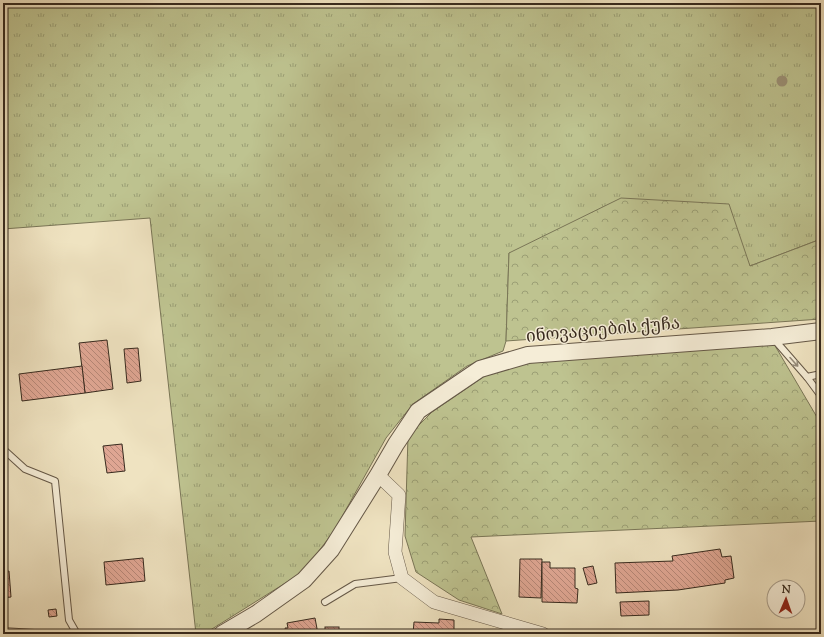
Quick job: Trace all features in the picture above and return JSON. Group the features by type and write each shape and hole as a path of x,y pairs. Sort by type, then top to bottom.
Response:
{"street":[{"name":"ინოვაციების ქუჩა","path":"222,634 256,614 304,580 331,550 418,411 480,369 528,355 772,337 821,331"},
{"path":"378,475 399,495 395,552 402,578 434,602 543,634"}],"lane":[{"path":"772,337 807,377 821,396"},
{"path":"807,377 821,374"},
{"path":"3,449 25,468 55,481 69,620 77,634"},
{"path":"325,602 355,584 402,578"},
{"path":"3,632 50,634"}],"green space":[{"path":"3,3 821,3 821,239 750,266 509,253 506,341 503,351 467,366 413,404 386,438 334,531 303,572 204,634 196,634 150,218 3,229"},
{"path":"621,198 729,204 750,266 821,239 821,319 506,341 509,253"},
{"path":"774,344 821,424 821,521 471,537 502,614 459,600 416,572 405,536 408,436 432,412 486,375 532,360"}],"building":[{"path":"107,340 113,389 85,393 79,343"},
{"path":"138,348 141,381 127,383 124,349"},
{"path":"82,366 85,393 22,401 19,374"},
{"path":"122,444 125,471 107,473 103,446"},
{"path":"720,549 722,557 731,556 734,578 725,580 725,583 678,590 616,593 615,563 673,561 672,556"},
{"path":"143,558 145,581 106,585 104,562"},
{"path":"520,559 542,559 541,598 519,597"},
{"path":"542,562 550,562 550,568 575,568 575,588 578,589 577,603 542,602"},
{"path":"593,566 597,583 588,585 583,568"},
{"path":"9,571 11,597 3,598 3,572"},
{"path":"649,601 649,615 621,616 620,602"},
{"path":"56,609 57,616 49,617 48,610"},
{"path":"315,618 318,634 280,634 279,632 286,631 285,628 288,628 287,623"},
{"path":"439,619 454,620 454,634 413,634 414,622 439,623"},
{"path":"325,627 339,627 339,634 325,634"}]}
